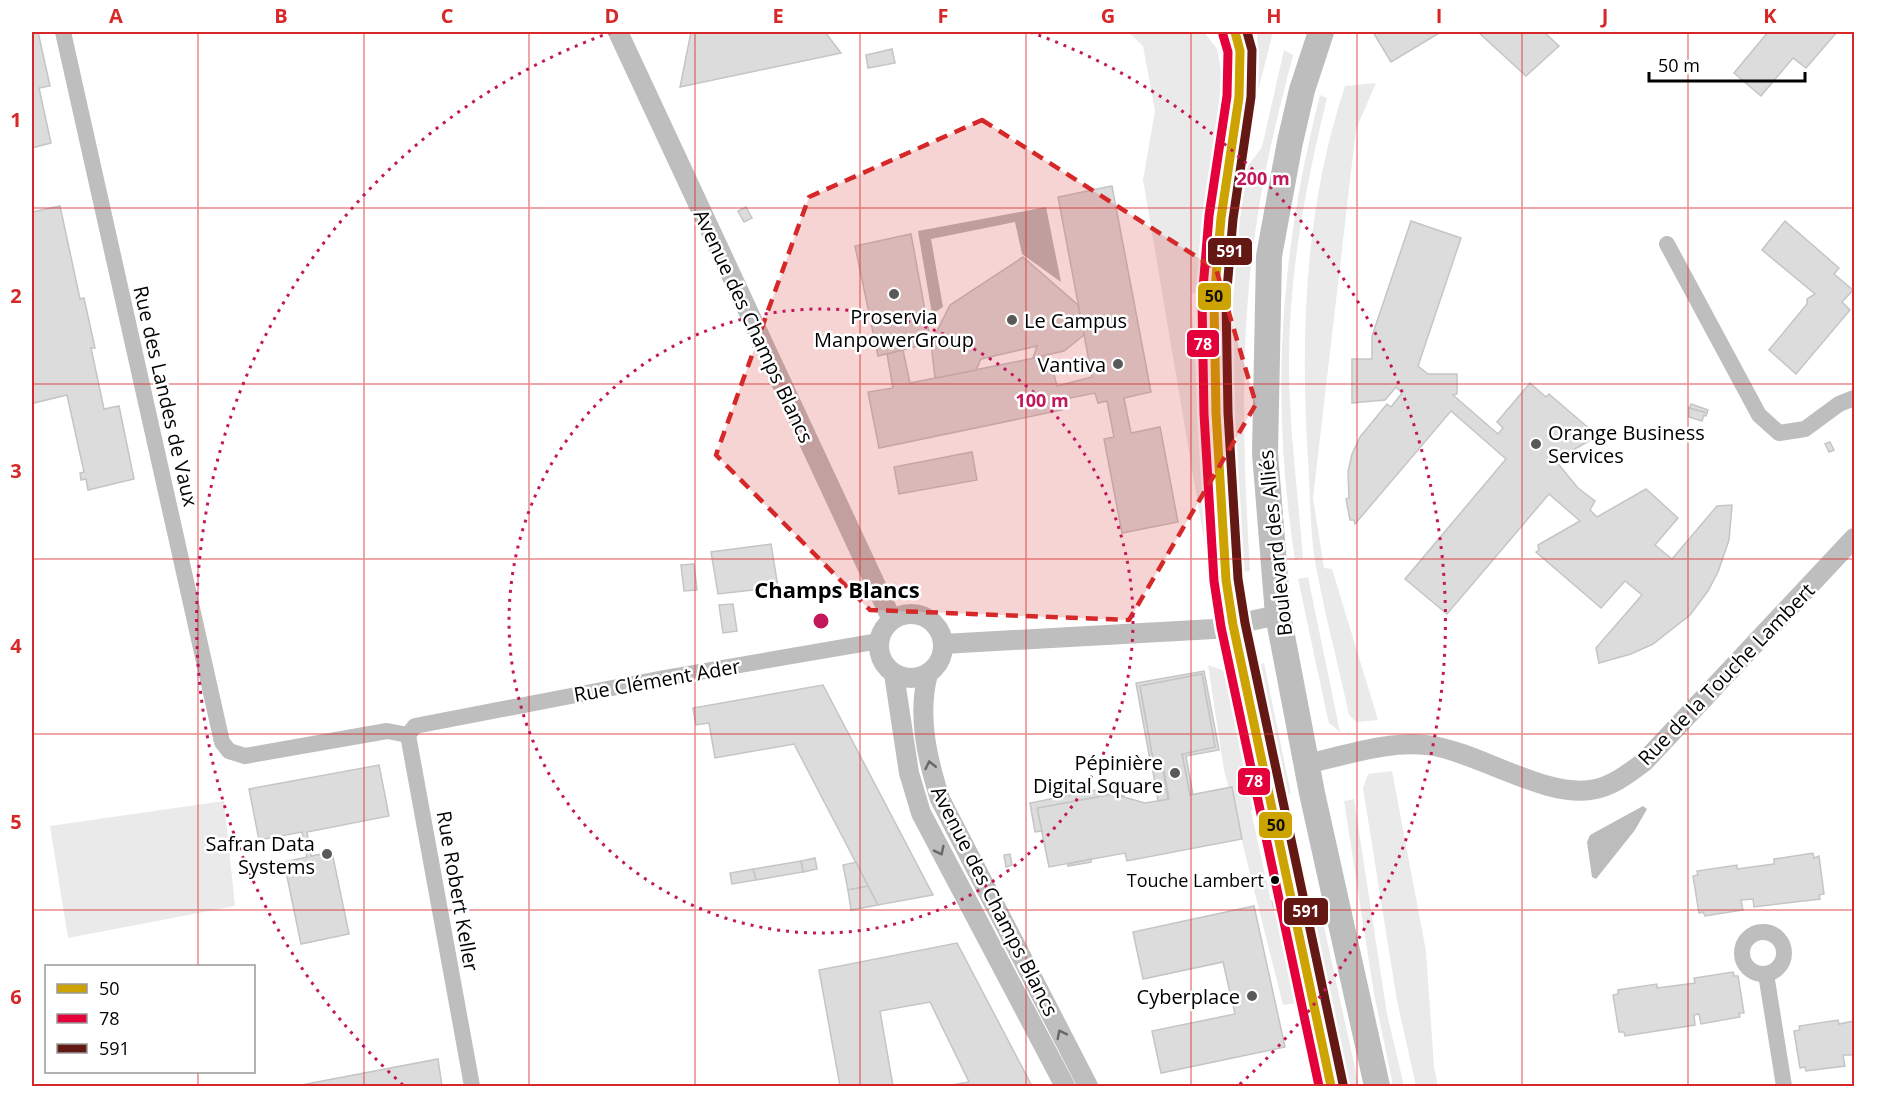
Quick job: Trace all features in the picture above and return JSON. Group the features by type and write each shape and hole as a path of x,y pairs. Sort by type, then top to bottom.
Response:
{"main road":[{"name":"Boulevard des Alliés","path":"1321,32 1302,90 1285,163 1269,256 1264,411 1278,615 1307,764 1377,1086"}],"street":[{"name":"Rue des Landes de Vaux","path":"63,32 222,742 230,752 245,756 387,731 408,735"},
{"name":"Avenue des Champs Blancs","path":"618,32 892,620"},
{"path":"1667,244 1759,415 1779,433 1805,429 1839,404 1854,398"},
{"name":"Rue de la Touche Lambert","path":"1307,764 1397,746 1432,746 1482,759 1562,791 1598,789 1620,779 1644,762 1854,538"},
{"path":"909,614 923,616 939,630 944,644 938,664 928,674 908,678 894,674 882,660 879,641 883,630 892,620 909,614"},
{"path":"944,644 1214,629 1278,615"},
{"name":"Rue Clément Ader","path":"408,735 415,726 434,721 879,641"},
{"name":"Avenue des Champs Blancs","path":"894,674 909,773 921,813 1065,1086"},
{"name":"Avenue des Champs Blancs","path":"928,674 922,707 929,763 940,799 1088,1086"},
{"name":"Rue Robert Keller","path":"408,735 472,1086"},
{"path":"1766,974 1784,1086"}],"highlighted area":[{"path":"982,120 1216,269 1256,404 1129,620 870,610 716,455 809,197"}],"shaded area":[{"path":"1128,32 1204,32 1217,49 1222,76 1197,292 1191,294 1207,557 1143,180 1155,111 1143,46"},
{"path":"1257,32 1273,32 1251,118 1258,59"},
{"path":"1284,50 1293,55 1264,178 1247,307 1244,439 1250,571 1237,573 1225,383 1229,229 1236,182 1262,147"},
{"path":"1376,83 1356,129 1313,498 1324,568 1332,569 1378,720 1356,722 1349,715 1314,555 1306,412 1306,318 1308,271 1321,178 1345,86"},
{"path":"1320,95 1327,98 1300,229 1290,329 1290,412 1303,558 1295,560 1287,500 1283,442 1281,384 1283,326 1296,212 1306,154"},
{"path":"1046,207 1061,282 1022,254 1015,222 931,239 943,307 932,314 918,231"},
{"path":"1308,577 1340,732 1329,723 1298,579"},
{"path":"1264,663 1291,794 1280,795 1252,666"},
{"path":"1208,665 1225,671 1255,809 1251,811 1273,911 1277,916 1298,1003 1283,1005 1224,770"},
{"path":"1392,771 1426,951 1434,1067 1438,1086 1416,1086 1397,1001 1363,788 1368,774"},
{"path":"1354,799 1387,1014 1404,1086 1393,1086 1374,994 1344,801"},
{"path":"224,801 235,906 68,938 50,826"},
{"path":"1643,806 1647,809 1635,830 1596,879 1592,877 1587,842 1590,835"},
{"path":"1319,904 1359,1086 1343,1086 1303,906"}],"building":[{"path":"32,32 38,32 50,86 39,88 51,143 32,148"},
{"path":"691,32 825,32 841,53 680,87"},
{"path":"1373,32 1441,32 1391,62"},
{"path":"1478,32 1544,32 1559,46 1526,76"},
{"path":"1768,32 1837,32 1806,68 1793,58 1761,96 1734,73"},
{"path":"892,49 895,63 868,68 866,55"},
{"name":"Vantiva","path":"1112,186 1151,392 1124,398 1131,433 1160,427 1178,522 1122,533 1104,439 1114,437 1107,401 1098,403 1095,393 1060,400 1062,410 879,448 868,392 893,388 887,354 903,350 910,383 1049,355 1057,386 1092,377 1058,197"},
{"path":"60,206 80,299 84,298 95,348 91,348 104,409 119,406 134,479 88,490 86,479 81,480 80,473 84,472 67,395 34,403 32,397 32,212"},
{"path":"746,207 752,218 744,222 738,211"},
{"name":"Orange Business Services","path":"1411,221 1461,238 1418,366 1428,374 1457,374 1457,394 1453,395 1498,434 1503,428 1497,422 1530,383 1546,397 1549,394 1598,436 1555,460 1578,488 1595,501 1590,510 1597,517 1646,489 1678,518 1655,545 1672,559 1717,506 1732,505 1729,540 1718,572 1708,591 1690,615 1653,644 1631,654 1599,663 1596,648 1642,595 1625,581 1601,608 1536,552 1539,550 1538,545 1580,521 1549,494 1447,614 1405,579 1506,459 1451,411 1355,524 1354,520 1350,520 1346,499 1349,498 1348,472 1352,454 1360,437 1387,404 1391,407 1402,393 1396,387 1385,400 1352,403 1352,359 1372,359 1372,336"},
{"path":"1785,221 1839,268 1834,274 1853,290 1842,302 1850,310 1796,374 1769,350 1807,304 1807,299 1815,294 1762,250"},
{"name":"Proservia ManpowerGroup","path":"911,234 931,343 878,356 855,246"},
{"name":"Le Campus","path":"1023,257 1078,305 1084,335 1064,351 1033,358 1037,346 981,359 976,370 935,378 931,343 950,305"},
{"path":"1691,404 1708,410 1707,413 1689,408"},
{"path":"1689,408 1707,413 1706,416 1704,415 1702,421 1689,417"},
{"path":"1830,442 1834,450 1829,452 1825,444"},
{"path":"972,452 977,480 899,494 894,467"},
{"path":"771,544 778,587 718,594 711,552"},
{"path":"694,564 697,590 684,591 681,565"},
{"path":"733,604 737,631 723,633 719,605"},
{"path":"1204,671 1219,750 1186,756 1193,795 1190,795 1182,754 1215,747 1202,674 1140,686 1153,759 1150,760 1136,683"},
{"name":"Pépinière Digital Square","path":"1202,674 1215,747 1182,754 1190,795 1232,787 1242,839 1127,861 1125,853 1049,867 1037,808 1113,794 1145,803 1169,799 1162,758 1153,759 1140,686"},
{"path":"823,685 933,895 878,905 794,744 715,758 709,723 696,725 693,708"},
{"path":"1161,758 1168,799 1158,801 1151,760"},
{"name":"Safran Data Systems","path":"379,765 389,816 307,832 311,856 332,852 349,934 301,944 284,862 307,857 302,832 259,840 249,789"},
{"path":"1122,785 1124,796 1113,794 1037,808 1042,831 1035,832 1030,803"},
{"path":"1813,853 1814,858 1819,856 1824,894 1819,895 1820,899 1754,907 1753,899 1741,900 1743,910 1705,916 1703,912 1699,913 1693,876 1698,875 1697,871 1737,865 1737,869 1774,864 1774,859"},
{"path":"1010,854 1012,865 1006,867 1004,855"},
{"path":"815,858 817,869 803,872 801,861"},
{"path":"1091,859 1091,862 1068,866 1068,864"},
{"path":"801,861 803,872 756,880 753,869"},
{"path":"856,862 868,886 848,890 843,865"},
{"path":"753,869 756,880 732,884 730,873"},
{"path":"868,886 878,905 851,910 848,890"},
{"path":"1277,900 1279,910 1274,910 1272,901"},
{"name":"Cyberplace","path":"1254,906 1285,1047 1161,1073 1152,1031 1235,1014 1223,962 1143,979 1133,932"},
{"path":"957,943 1032,1086 946,1086 969,1082 930,1002 880,1011 893,1086 840,1086 819,970"},
{"path":"1733,972 1734,976 1738,976 1744,1013 1739,1013 1740,1017 1701,1024 1699,1014 1694,1015 1695,1025 1625,1036 1624,1032 1619,1032 1613,995 1618,994 1618,990 1657,984 1657,988 1695,983 1694,978"},
{"path":"1838,1020 1839,1024 1854,1021 1854,1055 1843,1055 1845,1066 1806,1071 1805,1067 1800,1068 1794,1031 1800,1030 1799,1026"},
{"path":"438,1059 442,1086 296,1086"}],"transit line":[{"name":"50","path":"1235,32 1240,51 1239,97 1221,218 1214,301 1216,413 1226,580 1233,625 1331,1086"},
{"name":"591","path":"1247,32 1252,50 1251,97 1233,219 1226,301 1228,413 1238,579 1245,623 1343,1084"},
{"name":"78","path":"1223,35 1228,52 1227,96 1209,216 1202,301 1204,414 1214,581 1221,627 1319,1086"}],"place":[{"name":"Proservia ManpowerGroup","path":"894,294"},
{"name":"Le Campus","path":"1012,320"},
{"name":"Vantiva","path":"1118,364"},
{"name":"Orange Business Services","path":"1536,444"},
{"name":"Pépinière Digital Square","path":"1175,773"},
{"name":"Safran Data Systems","path":"327,854"},
{"name":"Touche Lambert","path":"1275,880"},
{"name":"Cyberplace","path":"1252,996"}],"district":[{"name":"Champs Blancs","path":"837,589"}]}
